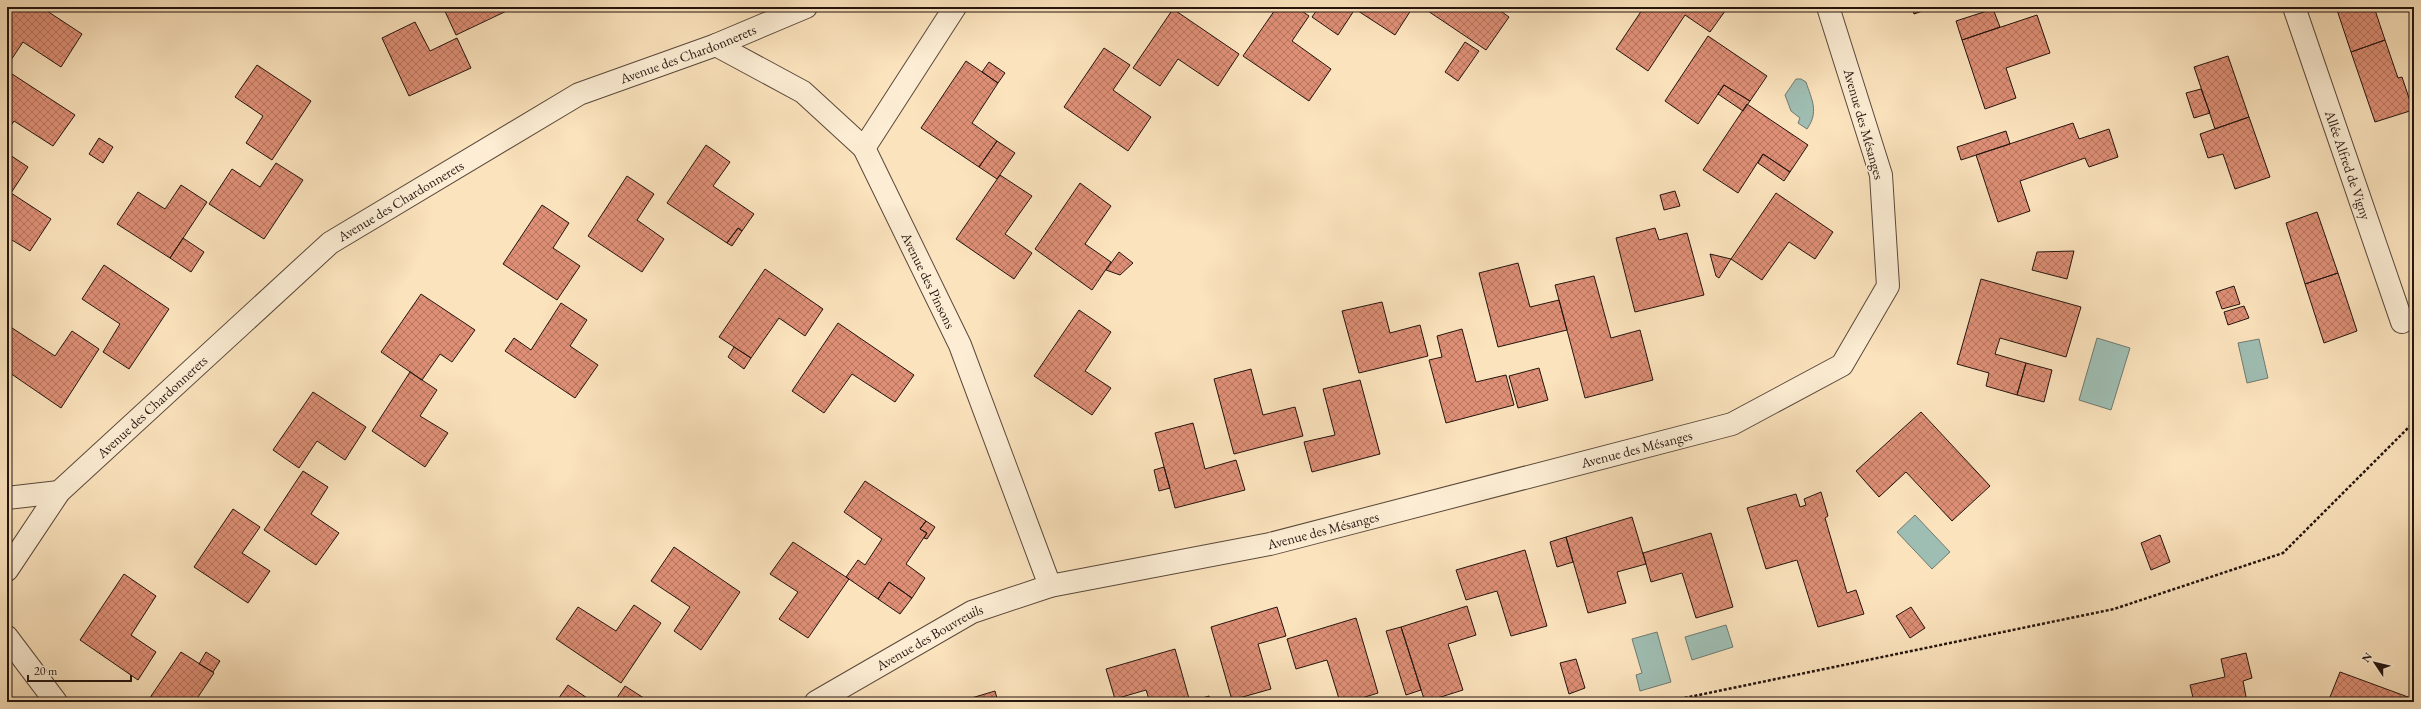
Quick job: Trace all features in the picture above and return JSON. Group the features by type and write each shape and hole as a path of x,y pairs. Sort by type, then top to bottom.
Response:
{"street":[{"name":"Avenue des Chardonnerets","path":"7,570 59,492 330,243 579,94 716,45 806,7"},
{"path":"864,148 955,7"},
{"name":"Avenue des Mésanges","path":"1050,586 1270,544 1732,424 1842,365 1888,286 1881,175 1828,7"},
{"name":"Allée Alfred de Vigny","path":"2294,7 2402,322"},
{"name":"Avenue des Pinsons","path":"716,45 803,92 864,148 960,345 1050,586"},
{"path":"7,498 59,492"},
{"name":"Avenue des Bouvreuils","path":"816,702 972,612 1050,586"},
{"path":"7,637 56,702"}],"path":[{"path":"1665,702 2114,609 2283,553 2414,422"}],"water":[{"path":"1796,79 1801,79 1806,82 1812,100 1814,111 1813,117 1807,129 1798,123 1800,118 1791,111 1785,95"},
{"path":"2097,338 2130,348 2111,410 2079,400"},
{"path":"2259,339 2268,378 2247,383 2238,343"},
{"path":"1915,515 1950,552 1932,569 1897,532"},
{"path":"1726,625 1733,647 1692,660 1685,637"},
{"path":"1657,632 1671,682 1640,691 1636,675 1642,673 1632,639"}],"building":[{"path":"7,7 41,7 82,34 61,67 23,42 7,66"},
{"path":"443,7 515,7 456,35"},
{"path":"1277,7 1296,7 1309,16 1292,41 1331,69 1309,101 1243,56"},
{"path":"1319,7 1413,7 1395,35 1355,9 1338,35 1312,17"},
{"path":"1422,7 1495,7 1509,17 1486,50"},
{"path":"1550,7 1561,7 1558,12"},
{"path":"1644,7 1728,7 1710,32 1685,15 1648,71 1616,49"},
{"path":"1912,7 1934,7 1914,14"},
{"path":"2336,7 2374,7 2385,40 2351,52"},
{"path":"1173,9 1239,54 1218,86 1178,59 1160,86 1133,68"},
{"path":"1993,9 2000,27 1962,40 1956,21"},
{"path":"2037,15 2050,53 2006,68 2016,98 1985,109 1962,40"},
{"path":"415,22 430,51 457,38 471,68 409,96 382,38"},
{"path":"1708,36 1767,76 1750,101 1724,85 1698,124 1665,101"},
{"path":"2385,40 2398,78 2402,77 2413,110 2375,122 2351,52"},
{"path":"1465,42 1479,51 1458,81 1445,72"},
{"path":"1104,48 1130,65 1113,90 1151,117 1128,151 1064,107"},
{"path":"2228,56 2249,117 2215,129 2194,67"},
{"path":"966,61 998,83 972,123 997,141 979,167 921,128"},
{"path":"989,62 1005,73 998,83 982,72"},
{"path":"257,65 311,101 272,160 246,143 263,116 235,97"},
{"path":"9,72 75,115 53,146 14,121 7,132"},
{"path":"1724,85 1750,101 1743,111 1718,94"},
{"path":"2201,89 2210,113 2194,118 2186,93"},
{"path":"1747,104 1808,145 1790,172 1763,154 1738,193 1703,170"},
{"path":"2249,117 2270,177 2235,189 2223,154 2208,158 2200,134"},
{"path":"2073,123 2079,139 2109,129 2118,157 2089,167 2085,158 2020,181 2030,211 1998,222 1976,155"},
{"path":"2006,131 2010,144 1961,160 1957,147"},
{"path":"99,138 113,147 103,163 89,154"},
{"path":"997,141 1015,153 997,179 979,167"},
{"path":"706,145 730,162 713,186 754,214 742,231 738,228 727,243 667,203"},
{"path":"7,153 28,167 11,193 51,219 30,251 7,237"},
{"path":"1763,154 1790,172 1784,181 1758,163"},
{"path":"276,163 303,180 264,239 209,204 232,169 260,187"},
{"path":"1000,175 1032,196 1005,234 1032,253 1014,279 956,239"},
{"path":"627,176 654,194 637,220 664,239 642,272 588,236"},
{"path":"1080,183 1111,206 1085,244 1111,262 1092,290 1035,249"},
{"path":"181,185 207,202 170,258 117,224 138,192 165,209"},
{"path":"1675,191 1680,206 1664,210 1660,195"},
{"path":"1776,193 1833,232 1815,259 1789,242 1762,280 1731,259"},
{"path":"542,205 569,223 553,248 580,266 557,300 503,264"},
{"path":"2317,212 2338,273 2305,284 2286,223"},
{"path":"738,228 742,231 732,246 727,243"},
{"path":"1655,228 1659,240 1687,233 1704,295 1635,312 1616,238"},
{"path":"183,238 204,252 191,272 170,258"},
{"path":"2074,251 2067,279 2032,270 2037,252"},
{"path":"1119,252 1133,263 1120,275 1106,270"},
{"path":"1710,254 1731,259 1719,278 1716,276"},
{"path":"1518,263 1530,307 1559,300 1567,330 1498,347 1479,273"},
{"path":"104,265 169,309 129,369 103,352 120,324 82,299"},
{"path":"765,269 823,309 805,336 779,318 751,358 719,337"},
{"path":"2338,273 2357,331 2324,343 2305,284"},
{"path":"1594,276 1611,338 1640,330 1653,380 1585,398 1555,285"},
{"path":"1981,279 2081,307 2066,357 2000,338 1995,354 2026,363 2017,395 1986,386 1989,373 1957,364"},
{"path":"2234,286 2240,304 2222,309 2216,292"},
{"path":"421,294 475,330 452,362 440,354 422,380 381,352"},
{"path":"1382,302 1390,333 1420,325 1428,356 1359,373 1342,311"},
{"path":"561,303 587,320 570,346 598,365 575,398 505,351 514,338 531,350"},
{"path":"2244,306 2249,318 2228,325 2224,312"},
{"path":"1079,310 1111,332 1085,371 1111,388 1092,415 1034,376"},
{"path":"838,323 914,375 895,402 852,374 824,413 792,391"},
{"path":"9,326 55,356 72,331 99,349 61,408 7,371 7,330"},
{"path":"1462,329 1476,382 1506,375 1514,405 1446,423 1429,360 1442,357 1437,336"},
{"path":"734,347 751,358 744,369 728,357"},
{"path":"2026,363 2052,370 2044,402 2017,395"},
{"path":"1539,368 1548,400 1518,408 1509,376"},
{"path":"1251,369 1263,415 1295,407 1303,436 1234,454 1214,379"},
{"path":"410,372 437,390 420,416 448,433 425,467 372,431"},
{"path":"1360,380 1380,454 1312,472 1304,442 1335,435 1323,389"},
{"path":"313,392 366,427 345,460 317,441 299,468 273,450"},
{"path":"1921,412 1990,486 1952,521 1906,472 1879,497 1856,471"},
{"path":"1193,423 1205,469 1236,460 1245,490 1175,508 1155,433"},
{"path":"1164,467 1170,488 1159,491 1154,470"},
{"path":"303,471 328,487 311,514 339,533 316,565 264,530"},
{"path":"865,481 926,521 920,529 927,533 906,564 925,578 912,598 889,582 878,599 846,577 858,560 865,565 882,539 844,512"},
{"path":"1821,492 1828,516 1825,518 1847,593 1856,590 1864,614 1818,627 1797,560 1766,569 1747,508 1796,494 1800,507 1806,505 1804,499"},
{"path":"233,509 260,527 242,553 270,571 248,603 194,567"},
{"path":"1632,517 1646,564 1617,572 1626,603 1588,613 1566,537"},
{"path":"926,521 935,527 927,539 924,538 927,533 920,529"},
{"path":"1711,533 1733,607 1696,618 1682,573 1651,582 1643,553"},
{"path":"2160,535 2170,562 2151,570 2141,543"},
{"path":"1566,537 1573,562 1557,567 1550,542"},
{"path":"793,542 849,579 808,638 779,619 798,592 770,574"},
{"path":"674,547 740,592 701,650 674,631 690,607 651,581"},
{"path":"1525,550 1547,626 1511,636 1497,591 1466,600 1456,570"},
{"path":"124,574 156,596 131,635 156,652 138,680 80,640"},
{"path":"889,582 912,598 900,614 878,599"},
{"path":"634,605 661,623 621,683 556,639 578,607 616,631"},
{"path":"1467,606 1476,635 1448,644 1463,690 1425,702 1401,627"},
{"path":"1277,607 1286,636 1258,644 1271,689 1232,700 1211,627"},
{"path":"1911,607 1925,628 1910,638 1896,616"},
{"path":"1356,618 1378,693 1349,702 1340,702 1327,660 1296,669 1287,639"},
{"path":"1401,627 1421,690 1406,695 1386,631"},
{"path":"1175,649 1190,702 1150,702 1146,690 1115,699 1106,669"},
{"path":"181,652 214,673 196,700 200,702 147,702"},
{"path":"206,652 220,661 213,672 199,664"},
{"path":"2246,653 2252,678 2243,681 2247,702 2194,702 2190,685 2225,677 2221,659"},
{"path":"1576,659 1585,688 1569,694 1560,663"},
{"path":"2340,672 2408,697 2406,702 2328,702"},
{"path":"568,685 593,702 556,702"},
{"path":"625,686 650,702 614,702"},
{"path":"995,691 998,702 958,702"},
{"path":"1209,696 1211,702 1196,702 1196,700"}]}
